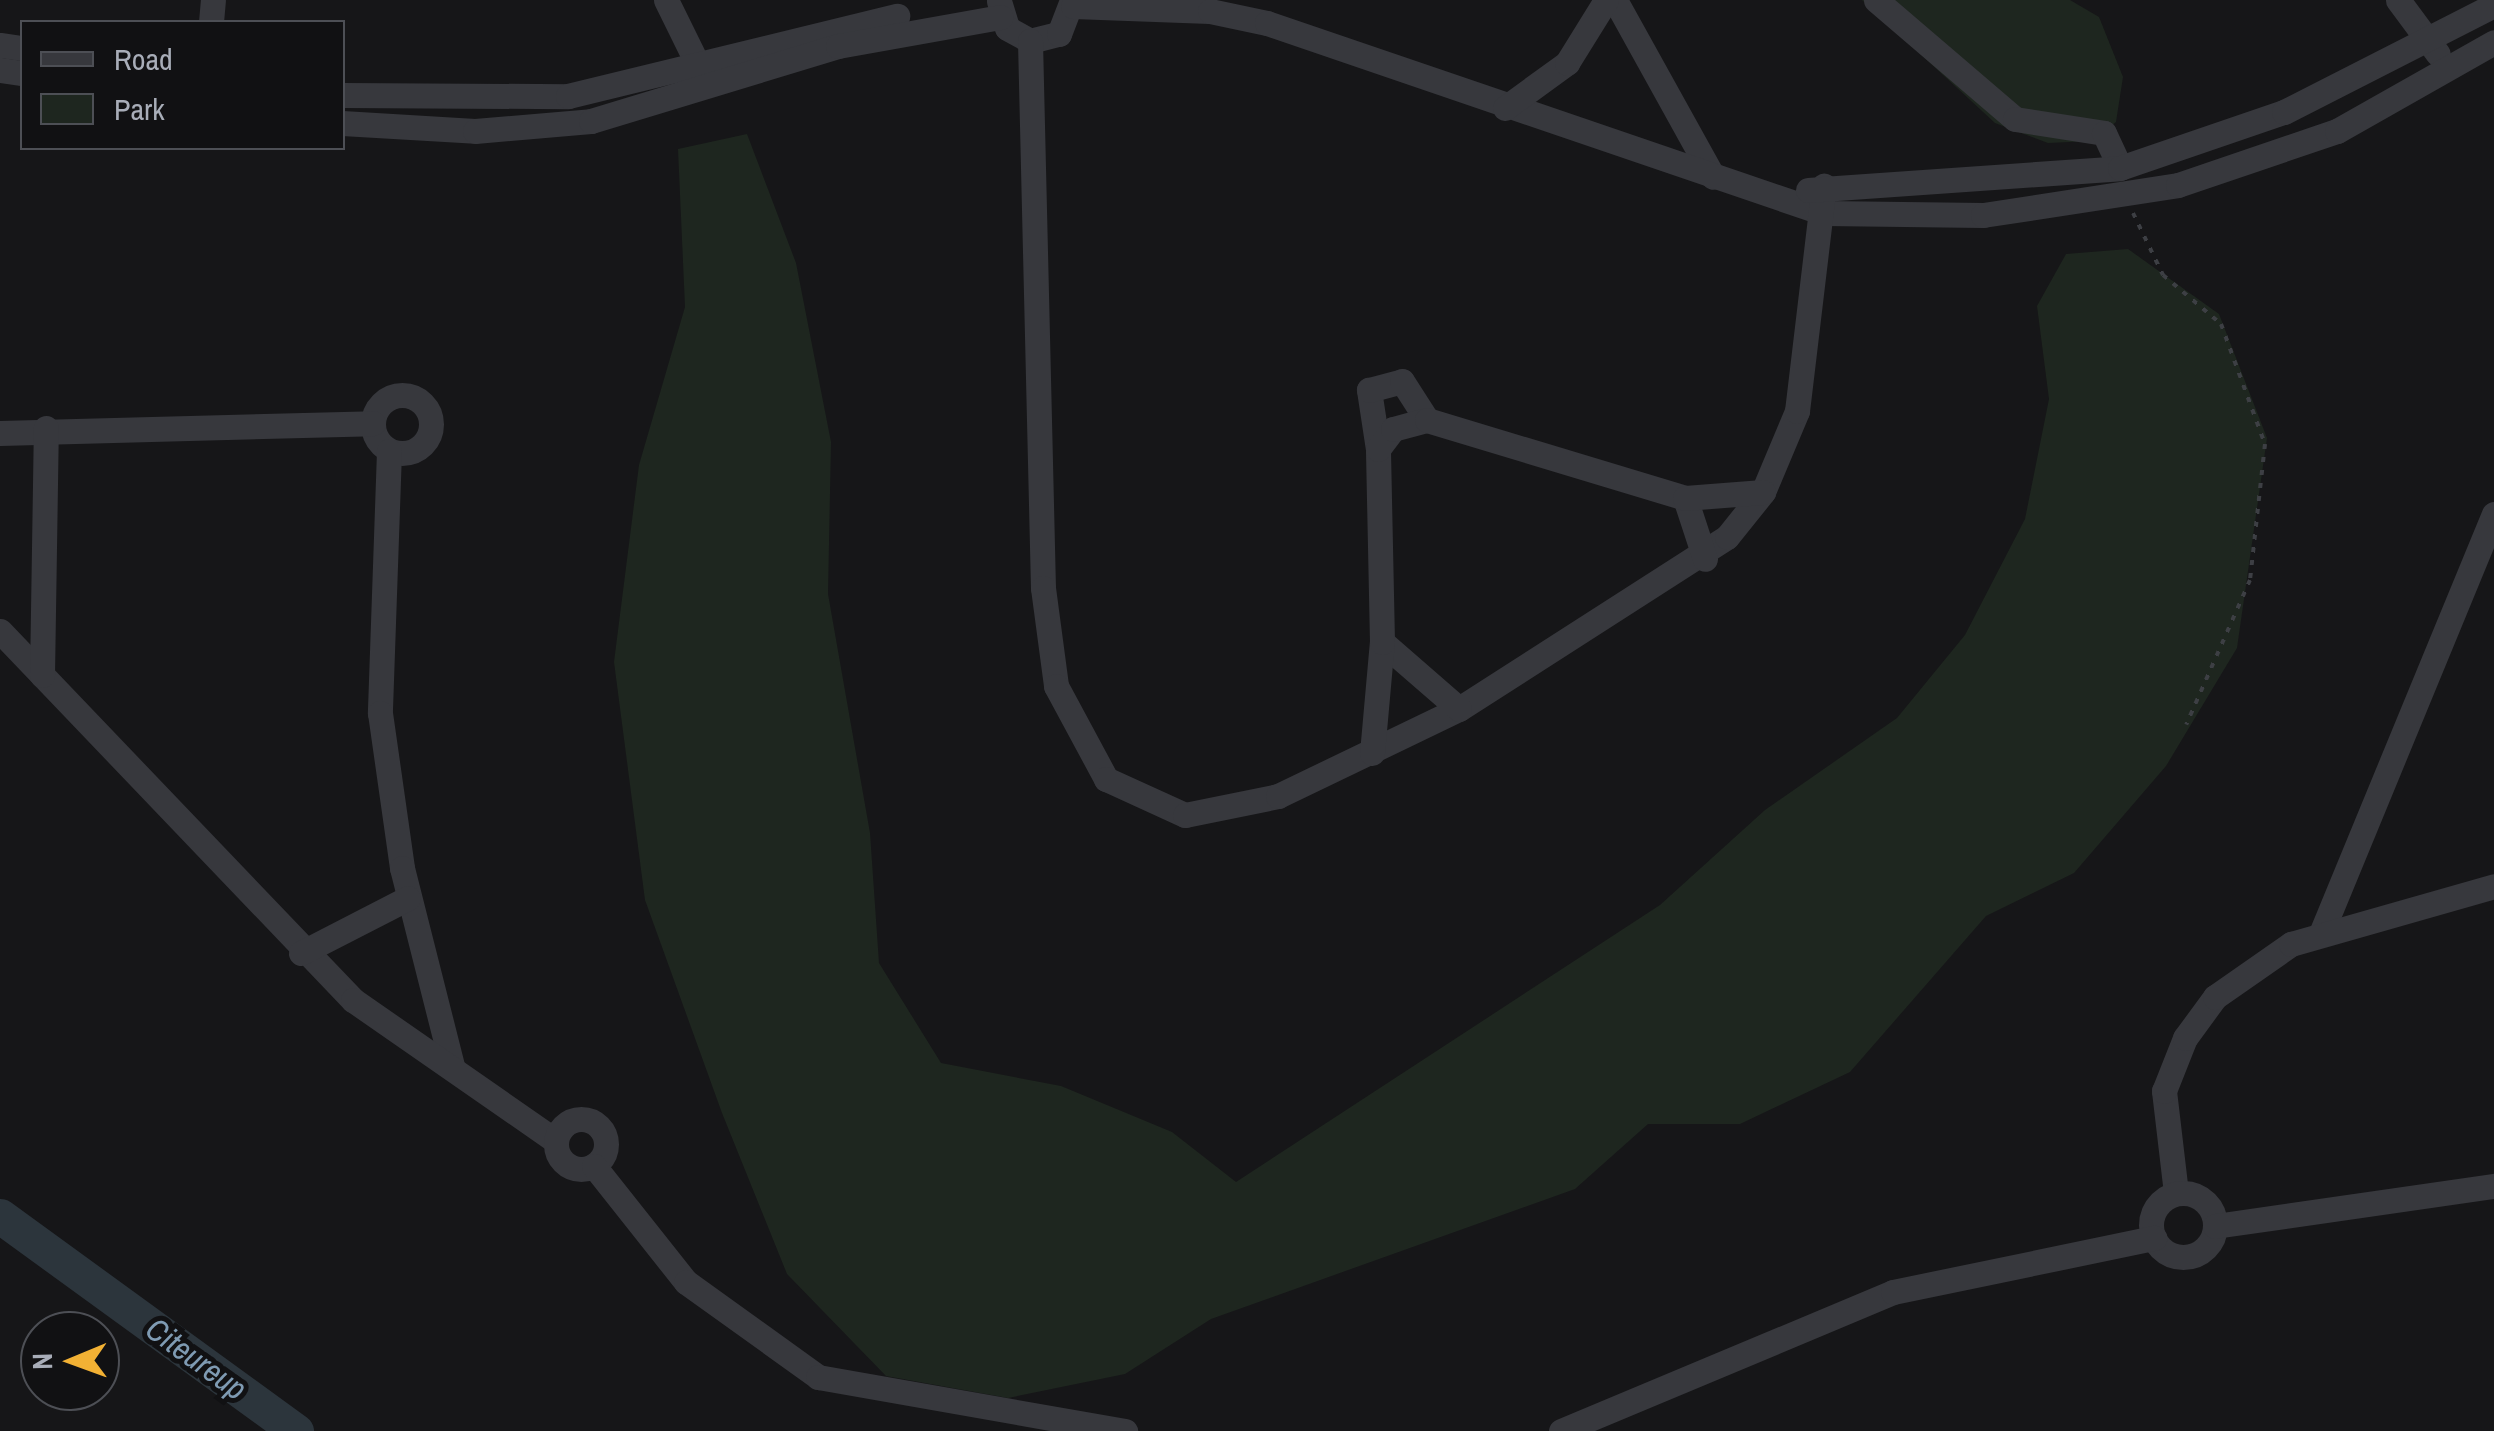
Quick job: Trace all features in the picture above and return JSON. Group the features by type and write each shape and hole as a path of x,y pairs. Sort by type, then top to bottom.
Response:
{"street":[{"path":"666,0 699,67"},
{"path":"1505,108 1567,63 1606,0"},
{"path":"1615,0 1713,176"},
{"path":"1876,0 2016,119 2104,134 2120,168"},
{"path":"2398,0 2450,71"},
{"path":"1030,42 1060,34 1072,3 1210,10 1267,23 1505,108 1713,176 1789,195 1824,213 1984,215 2126,197 2270,158 2450,71 2494,42"},
{"path":"1789,195 1824,186 2120,168 2284,112 2431,44 2494,5"},
{"path":"345,95 568,96 699,67 825,27 999,6"},
{"path":"999,6 1030,42 1044,588 1070,724 1117,787 1185,814 1278,796 1372,753 1460,709 1704,559 1763,492 1786,448 1811,348 1824,186"},
{"path":"345,124 475,131 591,121 838,46 999,6"},
{"path":"1372,753 1382,642 1378,448 1369,390 1402,382 1427,420"},
{"path":"372,424 390,398 410,396 427,409 430,430 420,448 389,451"},
{"path":"1378,448 1393,429 1427,420 1685,498 1763,492"},
{"path":"0,433 46,428 372,424"},
{"path":"372,424 389,451 378,677 408,898 452,1066"},
{"path":"42,675 46,428"},
{"path":"1685,498 1704,559"},
{"path":"2322,932 2494,514"},
{"path":"0,631 302,953 352,1000 556,1141 563,1162 594,1166 686,1282 818,1377 1125,1431"},
{"path":"1382,642 1460,709"},
{"path":"2176,1193 2164,1091 2185,1038 2246,971 2322,932 2494,886"},
{"path":"302,953 408,898"},
{"path":"556,1141 573,1121 591,1122 606,1143 594,1166"},
{"path":"2176,1193 2152,1216 2154,1238 2171,1254 2195,1254 2215,1226 2494,1186"},
{"path":"2176,1193 2208,1204 2215,1226"},
{"path":"1561,1431 1893,1292 2154,1238"}],"path":[{"path":"2126,197 2163,275 2221,324 2265,444 2250,580 2186,725"}],"green space":[{"path":"1862,0 2070,0 2099,17 2123,77 2116,122 2092,141 2048,143 1995,123"},
{"path":"747,134 796,263 831,442 828,594 870,833 879,963 941,1063 1061,1086 1172,1132 1236,1182 1660,905 1765,810 1897,718 1965,635 2025,519 2049,399 2037,306 2066,254 2128,249 2219,314 2267,438 2237,648 2166,766 2074,873 1986,916 1850,1072 1740,1124 1648,1124 1575,1189 1211,1319 1125,1374 1008,1398 886,1376 787,1274 722,1113 645,900 614,662 639,465 685,307 678,149"}],"waterway":[{"name":"Citeureup","path":"0,1216 296,1431"}]}
